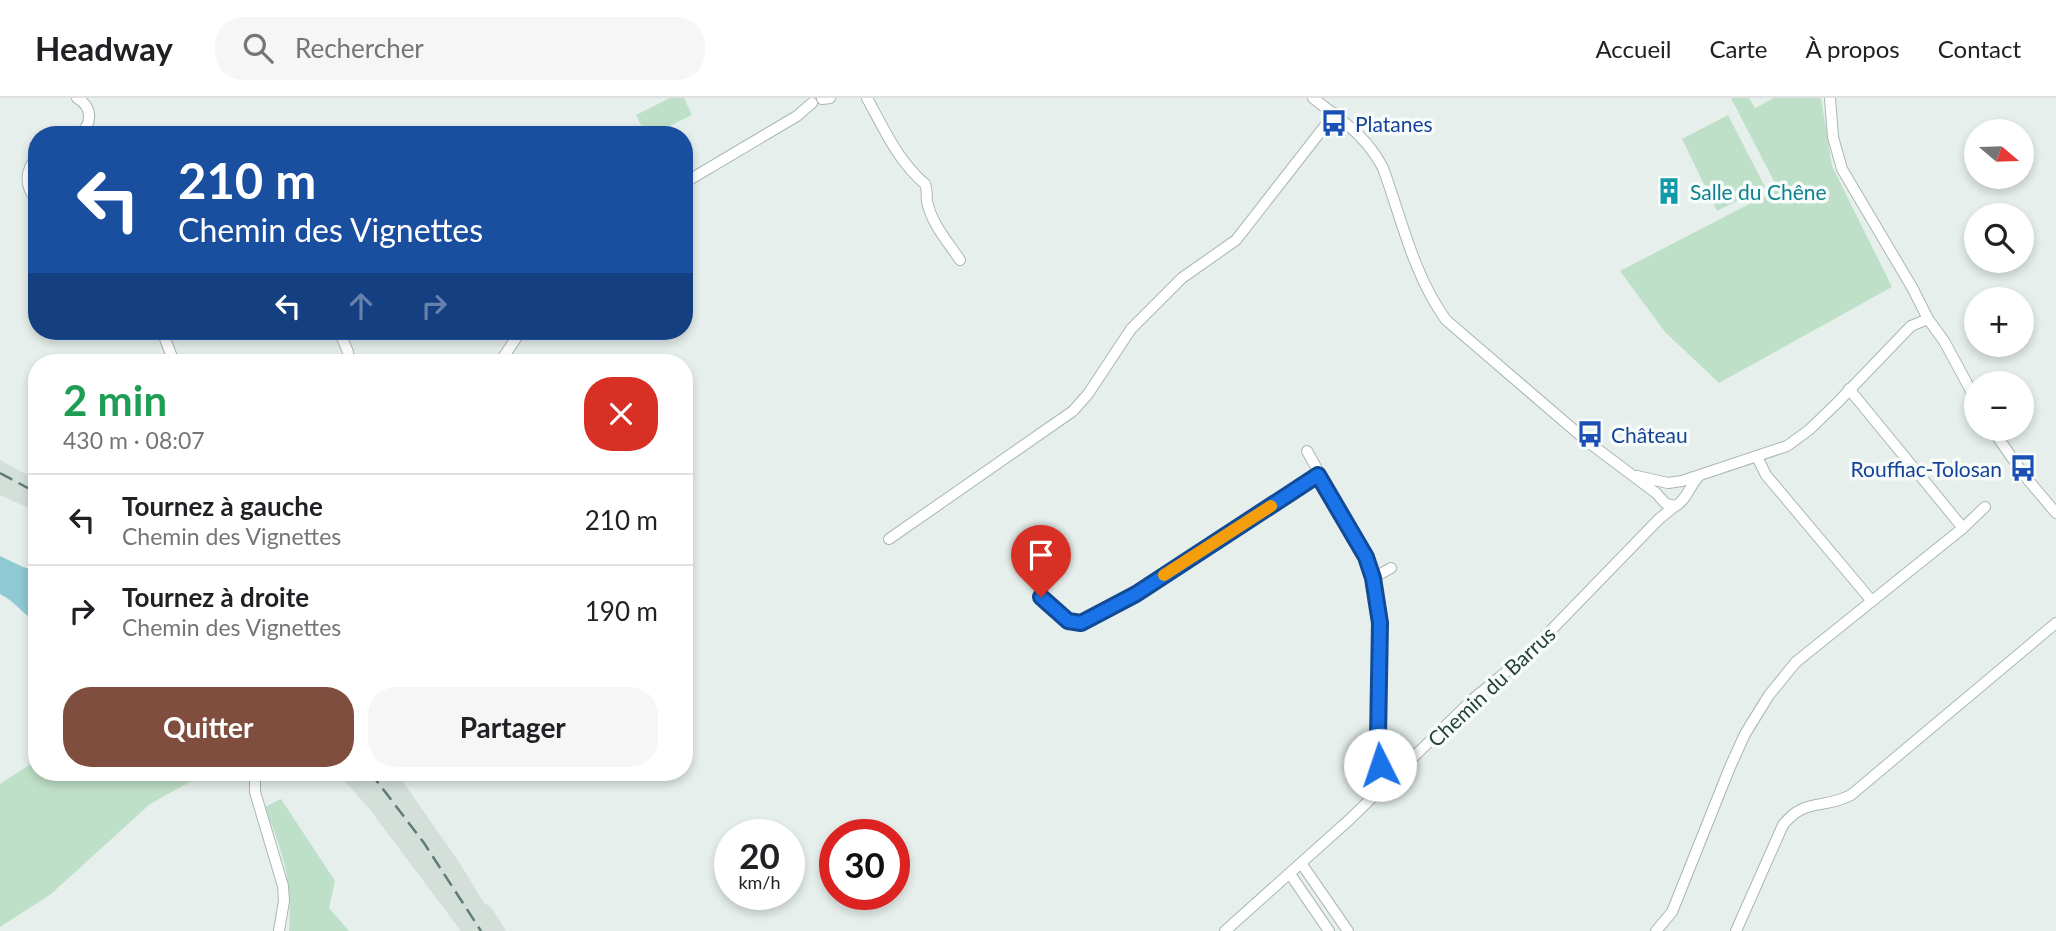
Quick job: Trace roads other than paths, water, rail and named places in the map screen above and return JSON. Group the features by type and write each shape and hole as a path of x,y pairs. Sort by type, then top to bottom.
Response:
{"street":[{"path":"77,98 86,105 90,118 87,126"},
{"path":"693,178 797,116 816,100 830,98"},
{"path":"867,98 895,150 910,172 925,184 927,201 933,216 960,260"},
{"path":"1313,98 1335,113 1365,140 1384,168 1420,277 1446,320 1665,505 1675,506 1682,502 1698,477"},
{"path":"1830,98 1833,137 1842,169 1964,378"},
{"path":"889,539 1073,411 1088,394 1131,329 1182,278 1236,240 1335,113"},
{"path":"1659,519 1662,489 1671,482 1698,477 1787,446 1809,430 1910,326 1928,319"},
{"path":"1849,389 1963,527"},
{"path":"2000,441 2056,513"},
{"path":"1307,451 1366,557 1373,578 1380,623 1378,753 1380,765 1390,782"},
{"path":"1757,457 1766,475 1871,600"},
{"path":"1041,597 1068,621 1081,623 1136,594 1318,475"},
{"path":"1631,475 1671,482 1682,486 1685,494"},
{"name":"Chemin du Barrus","path":"1225,931 1390,782 1473,699 1528,654 1659,519 1675,506"},
{"path":"1656,931 1672,912 1730,767 1745,734 1769,695 1797,662 1985,507"},
{"path":"1373,578 1391,568"},
{"path":"1736,931 1783,825 1793,813 1803,806 1837,803 1851,795 2056,623"},
{"path":"255,781 255,792 284,886 279,931"},
{"path":"1301,863 1348,931"},
{"path":"1290,874 1329,931"}],"water":[{"path":"0,556 28,568 28,616 0,594"}],"railway":[{"path":"0,473 28,488"},
{"path":"377,781 424,843 481,931"}],"place":[{"name":"Platanes","path":"1334,123"},
{"name":"Salle du Chêne","path":"1669,191"},
{"name":"Château","path":"1590,434"},
{"name":"Rouffiac-Tolosan","path":"2023,468"}]}
